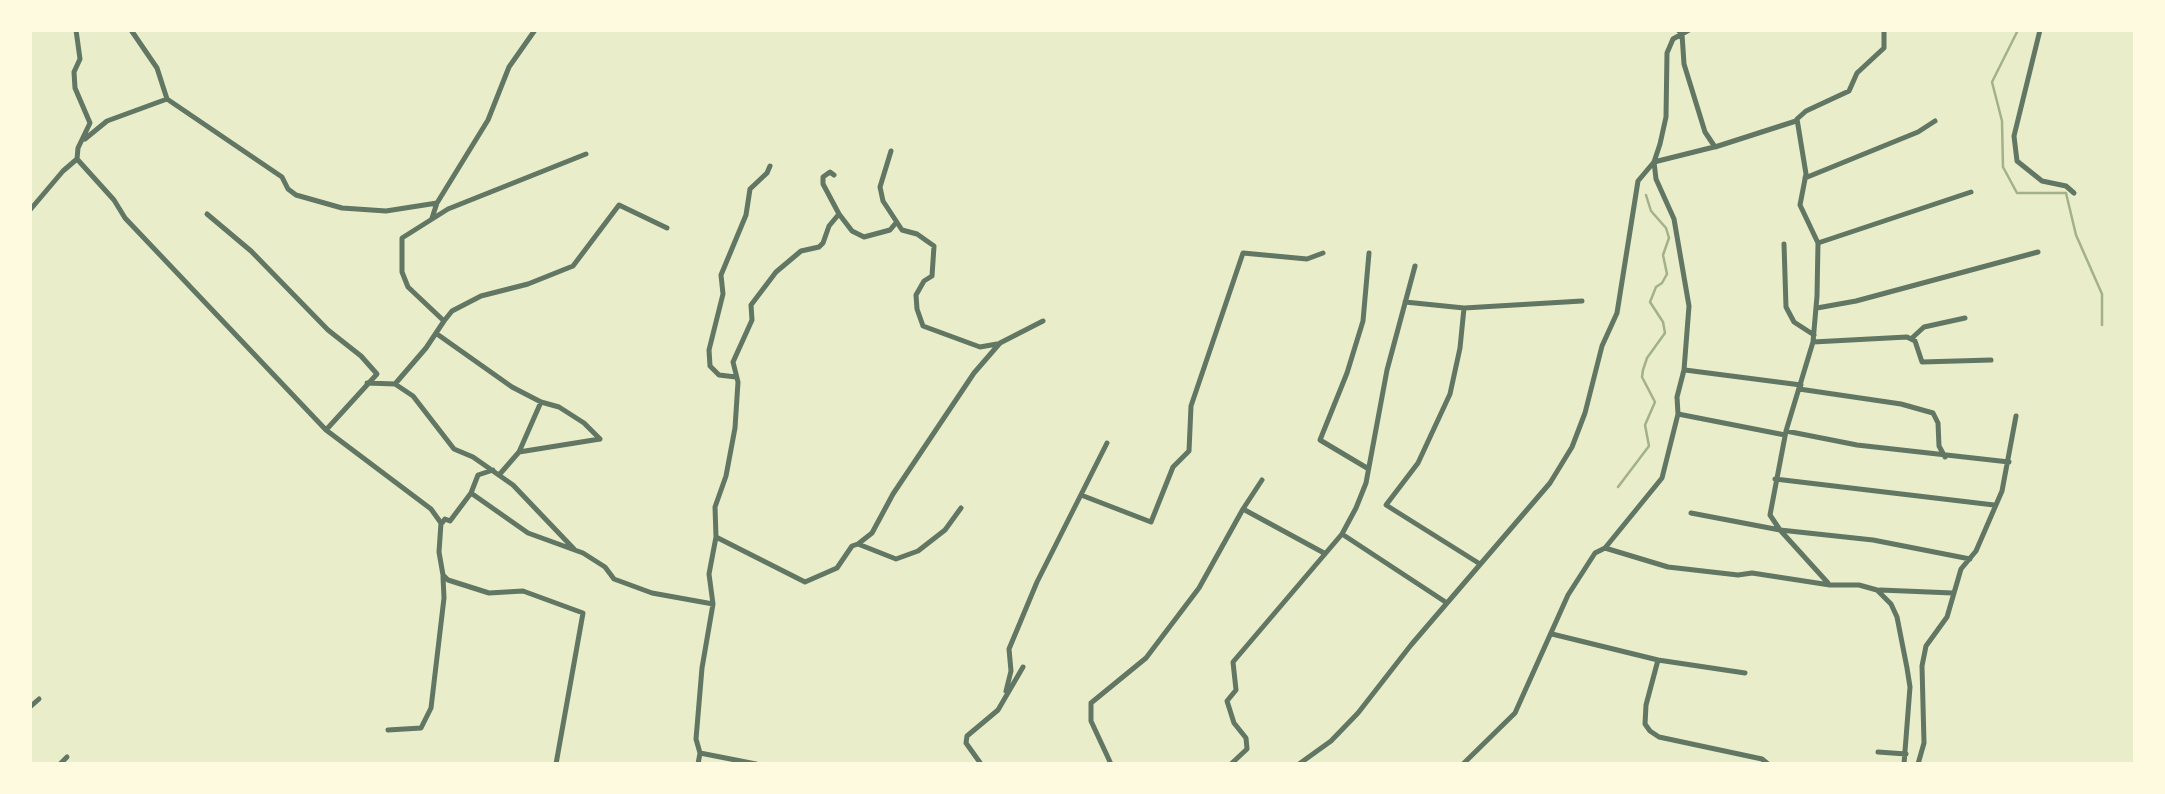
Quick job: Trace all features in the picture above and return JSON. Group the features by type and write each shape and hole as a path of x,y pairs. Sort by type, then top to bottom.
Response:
{"street":[{"path":"30,210 77,159 90,124 74,88 74,72 80,59 76,30"},
{"path":"131,30 156,68 167,99 282,177 296,196 342,208 386,211 437,203"},
{"path":"431,221 437,203 488,120 509,67 535,30"},
{"path":"1654,162 1796,122 1802,113 1850,91 1857,73 1884,48 1884,30"},
{"path":"2040,30 2014,136 2017,160 2042,181 2066,186 2074,192"},
{"path":"1683,31 1684,64 1704,132 1715,146"},
{"path":"1299,764 1358,713 1550,483 1572,447 1602,346 1617,313 1637,188 1654,162 1666,117 1666,53 1673,39 1683,31"},
{"path":"83,140 108,121 167,99"},
{"path":"1805,178 1918,132 1935,121"},
{"path":"1796,122 1805,178 1800,206 1818,243 1814,339 1785,433 1770,515 1830,585"},
{"path":"892,150 880,188 894,224 934,246 932,276 916,295 916,309 924,326 980,348 1000,343 1043,321"},
{"path":"444,321 408,287 402,272 402,238 459,205 586,154"},
{"path":"77,159 114,200 124,218 326,430 431,509 441,524"},
{"path":"1463,764 1514,714 1568,595 1596,553 1605,548 1662,478 1678,414 1678,384 1684,370 1689,306 1672,211 1656,179 1654,162"},
{"path":"736,377 718,375 710,366 723,294 721,275 746,215 750,189 770,166"},
{"path":"834,175 830,172 824,176 823,184 852,232 864,237 890,230 894,224"},
{"path":"1818,243 1971,192"},
{"path":"395,384 452,310 481,296 528,284 573,266 619,206 667,228"},
{"path":"207,214 251,251 377,374 326,430"},
{"path":"698,764 696,739 702,668 714,604 709,574 716,537 714,508 726,476 735,428 733,362 752,320 751,305 790,259 823,242 838,214"},
{"path":"1784,244 1786,307 1794,322 1814,339 1912,338 1935,323 1965,318"},
{"path":"1816,308 2038,252"},
{"path":"1081,495 1152,522 1173,466 1188,450 1191,406 1243,253 1307,259 1322,253"},
{"path":"1367,468 1320,440 1364,321 1369,253"},
{"path":"1231,764 1247,750 1246,738 1234,723 1227,701 1236,690 1233,662 1342,534 1366,483 1415,266"},
{"path":"1405,302 1464,308 1582,301"},
{"path":"1464,308 1450,394 1418,463 1386,505 1480,564"},
{"path":"436,334 512,387 584,423 600,439 519,452"},
{"path":"1912,338 1922,362 1991,360"},
{"path":"716,537 806,582 836,568 852,546 872,533 956,396 1000,343"},
{"path":"1684,370 1901,404 1933,413 1938,423 1938,446 1945,457"},
{"path":"368,383 395,384 412,396 454,449 497,472 575,550"},
{"path":"388,730 421,728 430,708 444,598 439,552 441,524 450,520 471,493 478,475 497,472 519,452 541,402"},
{"path":"1678,414 1857,446 2009,462"},
{"path":"1918,764 1924,743 1922,666 1926,646 1947,617 1961,569 1976,551 2002,490 2016,416"},
{"path":"1006,691 1009,649 1107,443"},
{"path":"1774,479 1994,505"},
{"path":"1111,764 1091,720 1090,703 1146,658 1199,588 1262,480"},
{"path":"471,493 528,533 575,550 605,567 614,579 714,604"},
{"path":"858,544 880,556 896,559 918,551 946,530 961,508"},
{"path":"1243,509 1324,554"},
{"path":"1691,513 1780,530 1888,542 1970,559"},
{"path":"1342,534 1447,603"},
{"path":"1605,548 1668,567 1752,573 1876,590 1955,594"},
{"path":"443,575 489,593 524,591 583,613 556,764"},
{"path":"1876,590 1891,604 1897,617 1907,668 1910,688 1904,764"},
{"path":"1551,634 1658,660 1745,673"},
{"path":"1658,660 1646,705 1644,724 1650,732 1762,759 1768,764"},
{"path":"982,764 966,743 967,736 998,710 1022,667"},
{"path":"30,707 39,699"},
{"path":"700,752 756,764"},
{"path":"1878,752 1906,754"},
{"path":"60,764 68,758"}],"waterway":[{"path":"2018,30 1992,82 2002,121 2003,167 2017,193 2066,193 2076,235 2102,294 2102,325"},
{"path":"1618,487 1649,446 1645,425 1655,402 1642,377 1647,358 1665,333 1650,302 1667,274 1663,255 1669,238 1666,228 1651,211 1646,195"}]}
